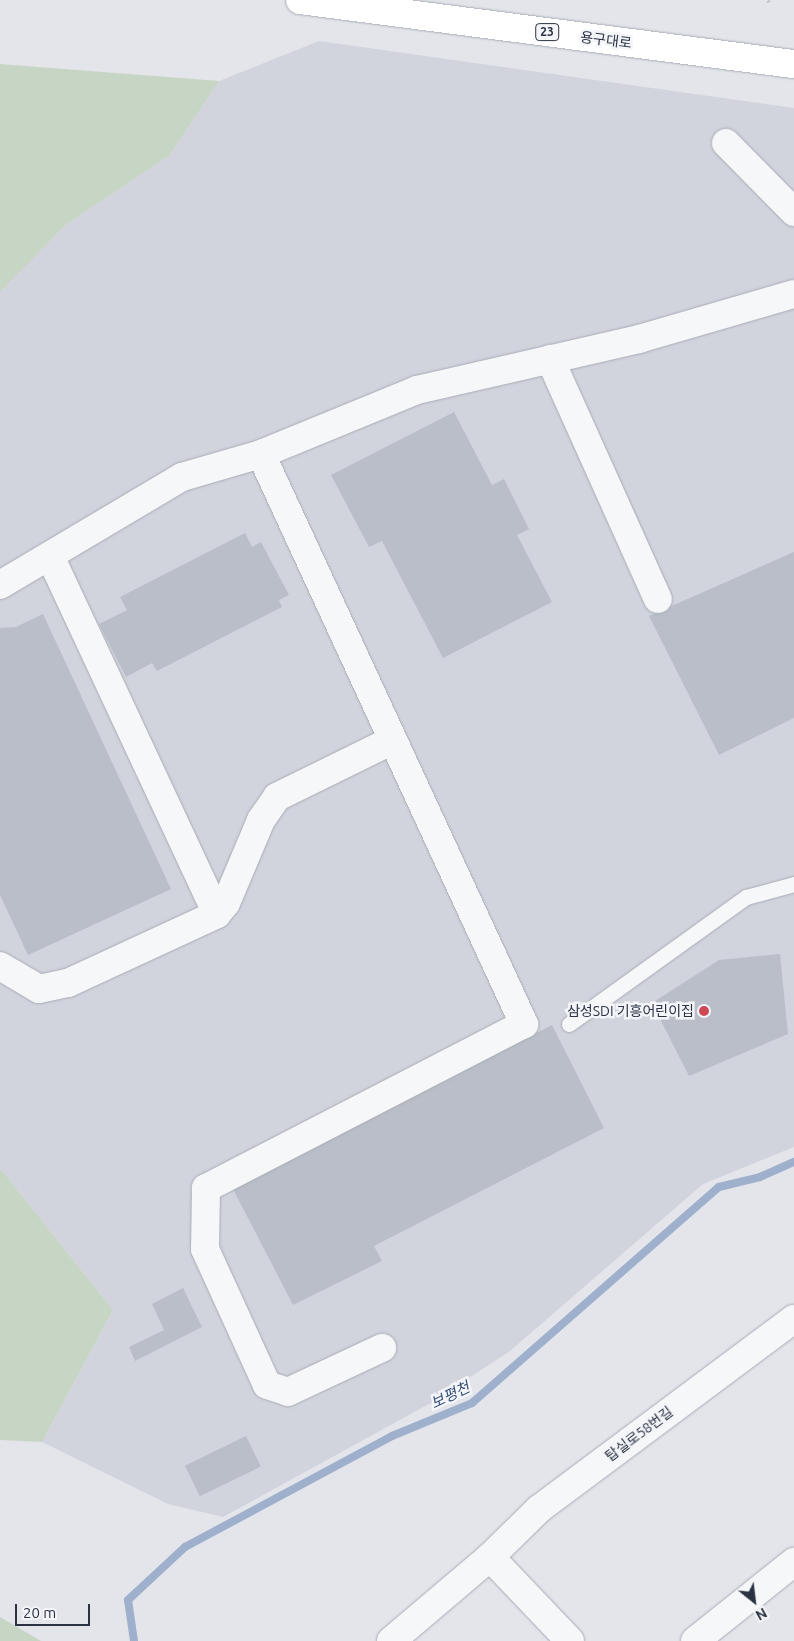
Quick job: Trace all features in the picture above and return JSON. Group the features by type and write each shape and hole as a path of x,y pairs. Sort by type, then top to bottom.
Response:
{"highway":[{"name":"용구대로","path":"300,0 794,64"}],"street":[{"path":"726,143 794,212"},
{"path":"0,585 182,477 261,454 417,390 639,339 794,294"},
{"path":"550,359 658,599"},
{"path":"261,454 524,1024 206,1188 205,1248 267,1385 288,1392 382,1348"},
{"path":"50,556 217,914"},
{"path":"0,966 39,989 68,983 217,914 226,903 262,820 277,797 394,740"},
{"name":"탑실로58번길","path":"391,1641 490,1557 539,1509 794,1319"},
{"path":"490,1557 570,1641"},
{"path":"695,1641 794,1562"}],"lane":[{"path":"569,1024 746,898 794,884"}],"shaded area":[{"path":"319,41 794,108 794,1147 703,1184 510,1351 429,1404 223,1517 168,1504 42,1442 113,1310 0,1168 0,292 67,224 170,155 219,81"}],"green space":[{"path":"0,64 219,81 170,155 67,224 0,292"},
{"path":"0,1168 113,1310 42,1442 0,1440"},
{"path":"0,1617 41,1641 0,1641"}],"building":[{"path":"454,412 492,485 504,479 529,529 517,535 552,602 443,658 382,541 369,547 331,475"},
{"path":"245,533 252,547 261,542 289,595 279,600 282,607 157,671 152,663 126,677 99,624 127,610 120,597"},
{"path":"794,552 794,718 719,755 649,616"},
{"path":"43,614 171,889 28,955 0,895 0,628 16,627"},
{"path":"780,954 788,1034 689,1076 652,1003 719,960"},
{"path":"552,1025 604,1128 374,1246 382,1261 293,1305 233,1189"},
{"path":"183,1288 202,1327 135,1361 129,1347 164,1330 152,1304"},
{"path":"246,1436 261,1467 200,1496 185,1466"}],"waterway":[{"name":"보평천","path":"134,1641 128,1600 185,1547 392,1436 472,1403 719,1187 760,1177 794,1162"}],"place":[{"name":"삼성SDI 기흥어린이집","path":"704,1011"}]}
